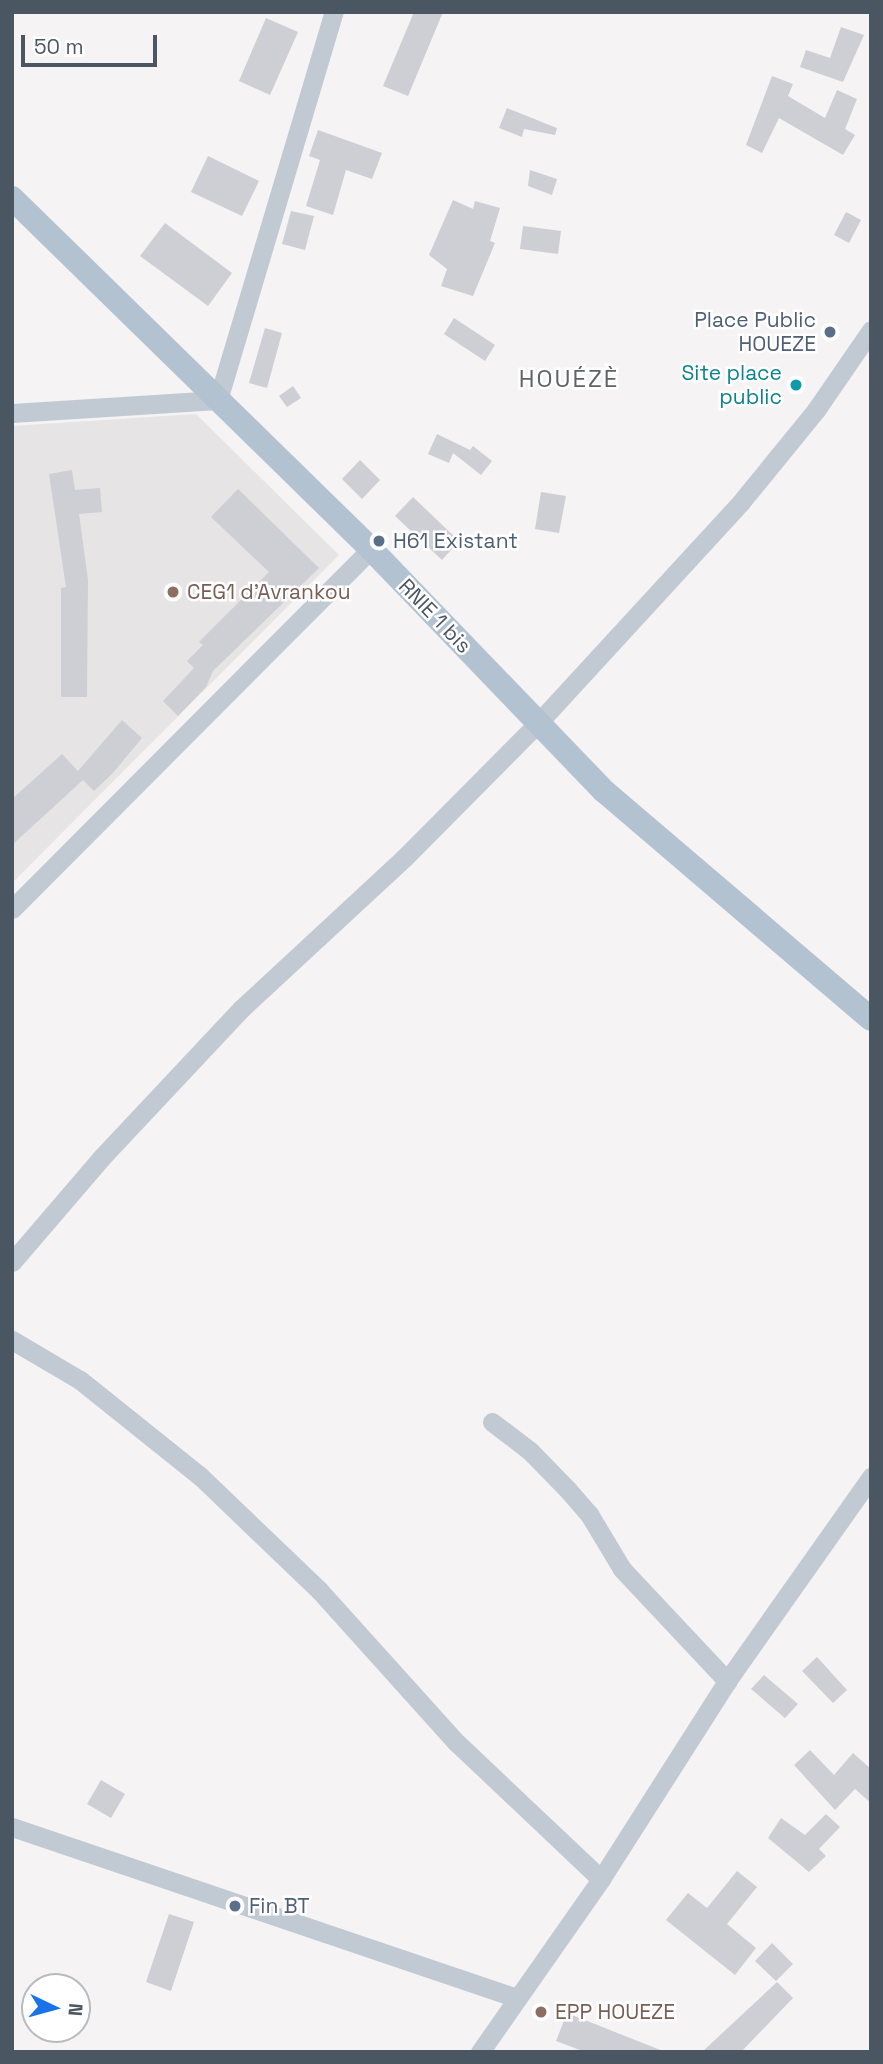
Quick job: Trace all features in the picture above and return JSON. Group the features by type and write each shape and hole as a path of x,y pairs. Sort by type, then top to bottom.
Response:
{"main road":[{"name":"RNIE 1 bis","path":"12,198 371,548 538,723 658,841 871,1019"}],"street":[{"path":"12,413 218,400 334,12"},
{"path":"12,1262 102,1157 242,1009 405,857 538,723 741,502 816,410 871,330"},
{"path":"12,909 371,548"},
{"path":"12,1340 80,1380 200,1476 319,1590 456,1742 601,1879"},
{"path":"492,1422 530,1451 568,1490 638,1588 727,1681"},
{"path":"480,2052 601,1879 727,1681 871,1477"},
{"path":"12,1827 517,1998"}],"shaded area":[{"path":"196,414 339,555 12,883 12,426"}],"building":[{"path":"414,12 443,12 408,96 383,86"},
{"path":"266,18 298,32 270,95 239,81"},
{"path":"841,27 864,35 843,82 800,67 806,50 830,58"},
{"path":"772,76 793,84 788,96 825,118 837,90 857,99 845,129 855,135 843,155 779,118 762,153 746,145"},
{"path":"507,108 557,128 555,135 524,129 522,137 499,128"},
{"path":"318,130 382,153 372,179 346,170 333,215 306,206 320,160 309,156"},
{"path":"208,156 259,181 242,216 191,192"},
{"path":"530,170 557,179 552,195 528,186"},
{"path":"453,200 473,209 475,201 500,208 490,241 495,243 473,296 441,286 447,269 429,255"},
{"path":"291,211 314,216 305,250 282,244"},
{"path":"846,212 861,220 849,243 834,235"},
{"path":"165,223 232,273 208,306 140,256"},
{"path":"523,226 561,231 558,254 520,249"},
{"path":"454,318 495,345 485,361 444,334"},
{"path":"265,328 282,333 267,388 249,383"},
{"path":"293,386 301,398 287,407 279,396"},
{"path":"437,434 470,450 473,446 492,461 481,475 453,453 449,463 428,454"},
{"path":"360,460 380,480 362,499 342,479"},
{"path":"72,470 75,490 100,488 102,512 79,514 88,580 87,697 61,697 61,588 66,587 49,474"},
{"path":"238,489 319,568 213,671 206,687 178,716 163,701 194,668 187,661 203,645 199,642 269,572 211,517"},
{"path":"541,492 566,496 559,533 535,529"},
{"path":"413,497 459,541 442,560 395,516"},
{"path":"122,720 142,738 112,774 94,791 83,780 12,845 12,799 62,754 78,771"},
{"path":"817,1657 847,1690 833,1703 802,1671"},
{"path":"764,1675 798,1704 785,1718 751,1689"},
{"path":"810,1750 834,1775 853,1753 871,1769 871,1803 855,1789 835,1810 794,1765"},
{"path":"101,1780 125,1794 111,1818 87,1804"},
{"path":"826,1814 840,1827 819,1849 826,1856 809,1872 768,1838 781,1818 805,1835"},
{"path":"737,1871 757,1887 727,1924 756,1948 735,1975 666,1920 688,1893 707,1908"},
{"path":"169,1914 194,1922 171,1991 146,1982"},
{"path":"772,1943 793,1964 776,1981 755,1961"},
{"path":"777,1982 793,1998 741,2052 702,2052"},
{"path":"567,2013 663,2052 585,2052 556,2041"}],"place":[{"name":"Place Public HOUEZE","path":"830,332"},
{"name":"Site place public","path":"796,385"},
{"name":"H61 Existant","path":"379,541"},
{"name":"CEG1 d'Avrankou","path":"173,592"},
{"name":"Fin BT","path":"235,1906"},
{"name":"EPP HOUEZE","path":"541,2012"}],"district":[{"name":"HOUÉZÈ","path":"569,379"}]}
